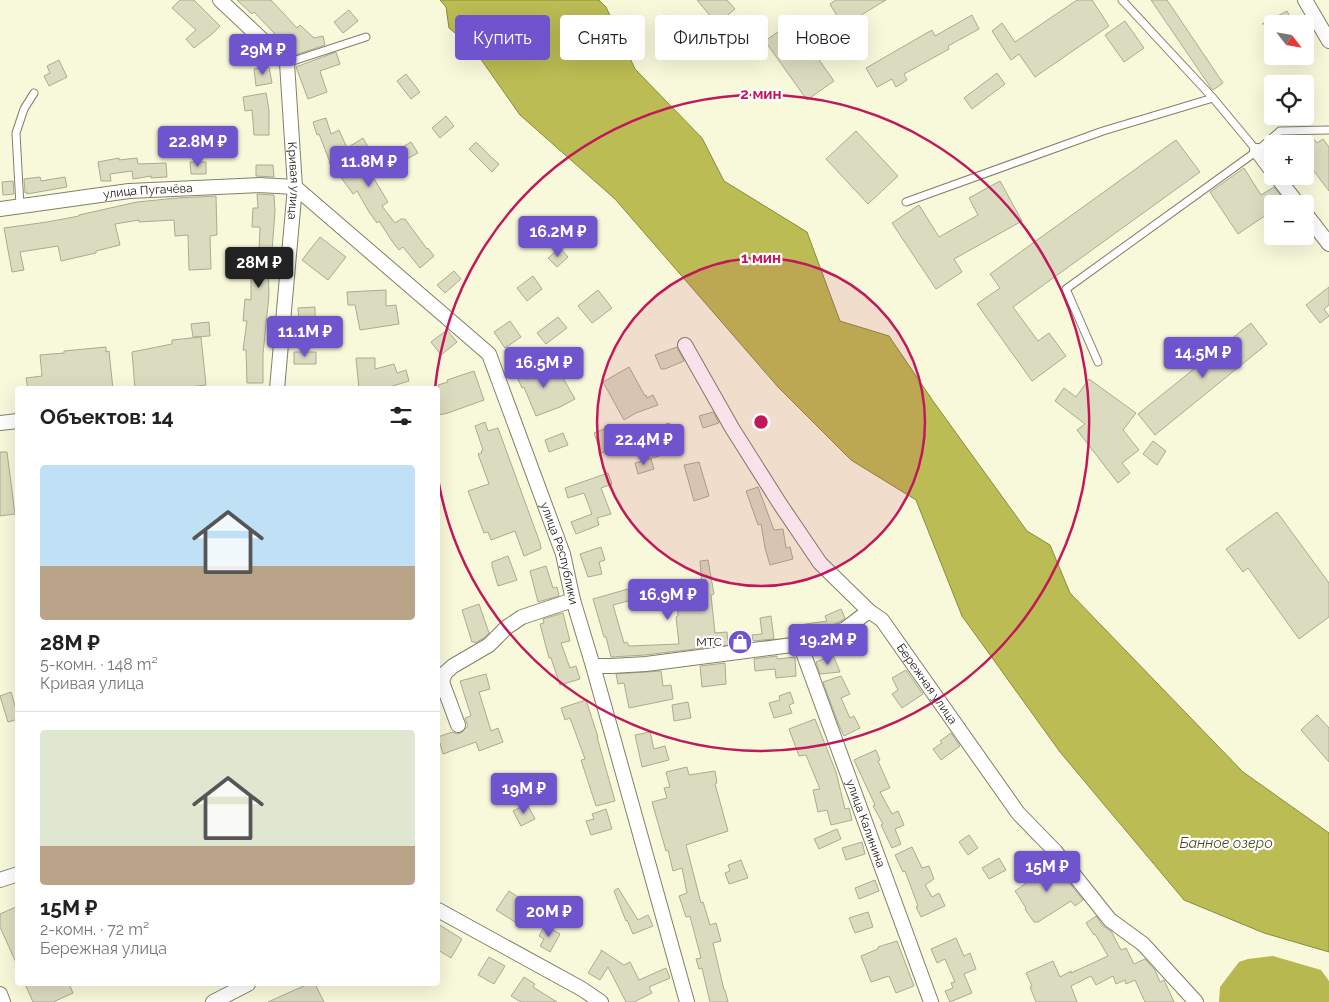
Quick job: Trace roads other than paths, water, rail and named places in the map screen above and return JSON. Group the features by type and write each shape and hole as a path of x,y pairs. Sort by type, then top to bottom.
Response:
{"street":[{"path":"220,0 287,63"},
{"path":"1305,0 1329,41"},
{"name":"Кривая улица","path":"277,386 295,187 287,63"},
{"path":"1256,151 1264,162"},
{"name":"улица Пугачёва","path":"0,209 129,190 259,185 295,187"},
{"path":"1283,185 1291,195"},
{"name":"улица Республики","path":"295,187 489,354 563,554 573,600 687,1002"},
{"path":"1314,225 1329,244"},
{"name":"Бережная улица","path":"685,345 732,428 820,563 869,611 882,620 1018,812 1055,851 1110,920 1143,944 1196,1002"},
{"path":"0,423 15,421"},
{"path":"458,725 442,682 445,673 453,666 489,645 507,627 522,617 573,600"},
{"path":"592,666 646,664 800,644 824,638 844,629 869,611"},
{"name":"улица Калинина","path":"800,644 931,1002"},
{"path":"0,880 15,875"},
{"path":"440,911 582,989 601,1002"},
{"path":"213,1002 244,986"},
{"path":"0,994 3,1002"}],"lane":[{"path":"1122,0 1213,98 1256,151"},
{"path":"287,63 366,37"},
{"path":"20,206 16,133 24,110 34,93"},
{"path":"906,202 1103,131 1213,98"},
{"path":"1098,362 1066,289 1256,151 1280,131 1329,130"}],"water":[{"name":"Банное озеро","path":"440,0 599,0 606,7 610,15 560,15 560,60 631,60 635,69 702,138 724,181 807,232 840,321 889,336 933,401 1027,531 1050,545 1070,593 1243,772 1329,833 1329,952 1264,933 1184,900 1060,752 962,616 916,500 851,460 778,387 615,199 520,115 481,60 550,60 550,15 455,15 455,33 449,28 446,7"}],"place":[{"name":"МТС","path":"740,642"}]}
